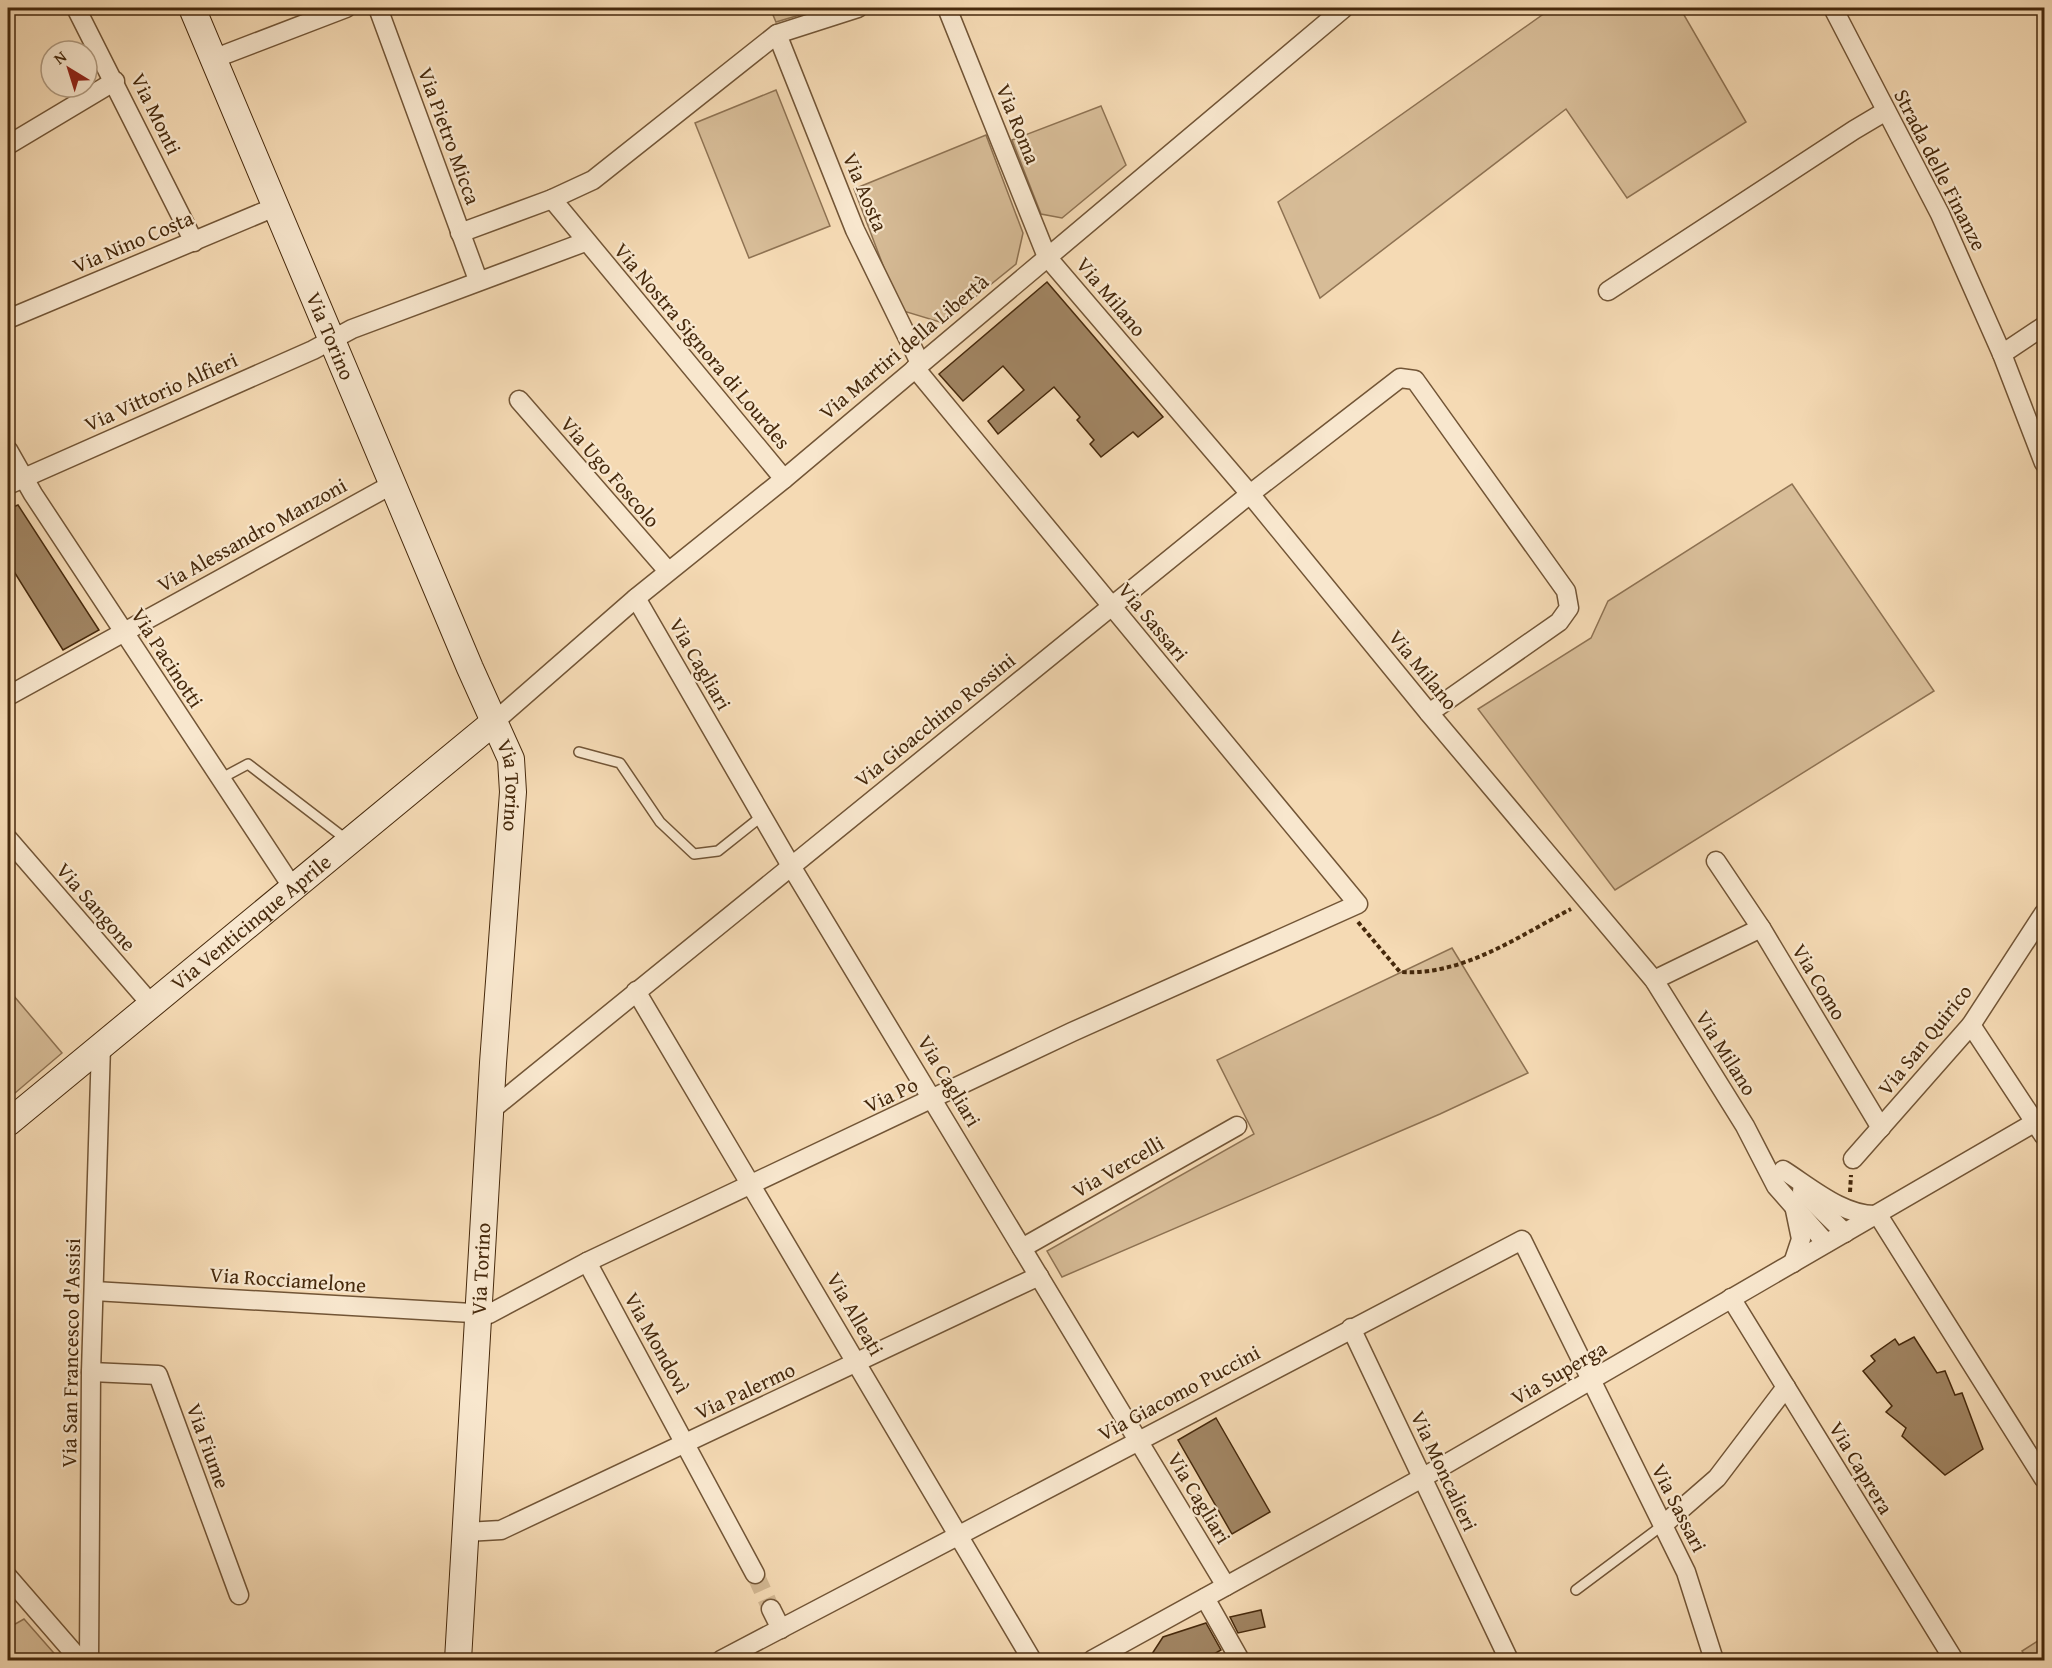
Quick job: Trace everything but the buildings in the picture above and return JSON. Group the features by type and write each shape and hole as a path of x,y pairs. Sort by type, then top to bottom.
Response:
{"main road":[{"name":"Via Torino","path":"192,8 511,759 514,781 490,1111 458,1660"},
{"name":"Via Venticinque Aprile","path":"8,1123 494,722"}],"street":[{"name":"Via Monti","path":"76,8 115,81 194,242"},
{"path":"213,59 346,8"},
{"name":"Via Pietro Micca","path":"378,8 478,280"},
{"path":"460,233 552,199 593,180 777,34 858,8"},
{"name":"Via Roma","path":"947,8 1047,256"},
{"name":"Via Martiri della Libertà","path":"494,722 668,571 784,479 1344,8"},
{"name":"Strada delle Finanze","path":"1833,8 1940,214 2002,354 2044,464"},
{"name":"Via Aosta","path":"777,34 855,230 918,365"},
{"path":"8,145 115,81"},
{"path":"1608,291 1854,129 1886,111"},
{"name":"Via Nostra Signora di Lourdes","path":"552,199 585,242 784,479"},
{"name":"Via Nino Costa","path":"8,319 275,207"},
{"name":"Via Vittorio Alfieri","path":"16,481 352,329 478,280 585,242"},
{"name":"Via Milano","path":"1047,256 1250,494 1429,713 1654,980 1745,1126 1776,1186 1826,1243"},
{"path":"2002,354 2044,326"},
{"name":"Via Sassari","path":"918,365 1352,907"},
{"name":"Via Gioacchino Rossini","path":"490,1111 636,990 1250,494 1400,378 1415,380 1566,591 1569,608 1559,622 1429,713"},
{"name":"Via Ugo Foscolo","path":"519,400 668,571"},
{"name":"Via Pacinotti","path":"8,450 16,481 123,632 293,888"},
{"name":"Via Alessandro Manzoni","path":"8,696 393,484"},
{"name":"Via Cagliari","path":"636,598 791,866 934,1099 1226,1586"},
{"name":"Via Sangone","path":"8,839 151,1004"},
{"name":"Via Como","path":"1716,861 1761,928 1881,1128"},
{"name":"Via Po","path":"479,1314 501,1309 587,1262 1072,1032 1352,907"},
{"name":"Via San Quirico","path":"1853,1159 1971,1025 2044,913"},
{"path":"1654,980 1761,928"},
{"name":"Via Alleati","path":"636,990 753,1184 1032,1660"},
{"path":"1971,1025 2042,1125"},
{"name":"Via San Francesco d'Assisi","path":"89,1660 91,1372 100,1046"},
{"name":"Via Superga","path":"1092,1660 1422,1478 1826,1243 2042,1125"},
{"name":"Via Vercelli","path":"1022,1248 1237,1126"},
{"name":"Via Milano","path":"1745,1126 1783,1170 1845,1233"},
{"path":"1783,1170 1848,1209 1867,1215 1878,1215 2044,1479"},
{"path":"1793,1263 1801,1239 1800,1223 1794,1207"},
{"name":"Via Giacomo Puccini","path":"721,1660 1522,1240 1590,1380"},
{"name":"Via Mondovì","path":"587,1262 755,1574"},
{"name":"Via Palermo","path":"466,1532 501,1530 1039,1276"},
{"name":"Via Rocciamelone","path":"94,1291 479,1314"},
{"name":"Via Caprera","path":"1731,1298 1954,1660"},
{"name":"Via Moncalieri","path":"1351,1328 1509,1660"},
{"name":"Via Fiume","path":"91,1372 158,1376 239,1595"},
{"name":"Via Sassari","path":"1590,1380 1686,1572 1714,1660"},
{"path":"1663,1525 1717,1478 1786,1387"},
{"path":"8,1576 80,1660"},
{"path":"1205,1598 1240,1660"},
{"path":"771,1609 781,1629"}],"lane":[{"path":"579,752 620,763 660,822 694,854 718,851 762,816"},
{"path":"220,779 248,764 349,842"},
{"path":"1576,1590 1663,1525"}],"path":[{"path":"1352,907 1400,972 1413,973 1462,965 1587,901"},
{"path":"1848,1209 1853,1159"}],"shaded area":[{"path":"770,8 823,8 776,22"},
{"path":"1552,8 1680,8 1746,122 1627,198 1566,109 1320,298 1278,202"},
{"path":"776,90 830,226 749,258 695,123"},
{"path":"1101,106 1126,165 1062,218 1041,214 1012,140"},
{"path":"986,135 1023,233 1016,264 943,323 900,310 854,189"},
{"path":"1792,484 1934,691 1615,890 1478,709 1591,638 1608,601"},
{"path":"1452,948 1528,1073 1440,1114 1062,1277 1047,1251 1254,1134 1217,1060"},
{"path":"8,989 62,1053 8,1099"},
{"path":"24,1619 60,1660 8,1660 8,1625 10,1627"},
{"path":"2044,1637 2044,1660 2028,1660 2022,1651"}],"tunnel":[{"path":"755,1574 771,1609"}]}
